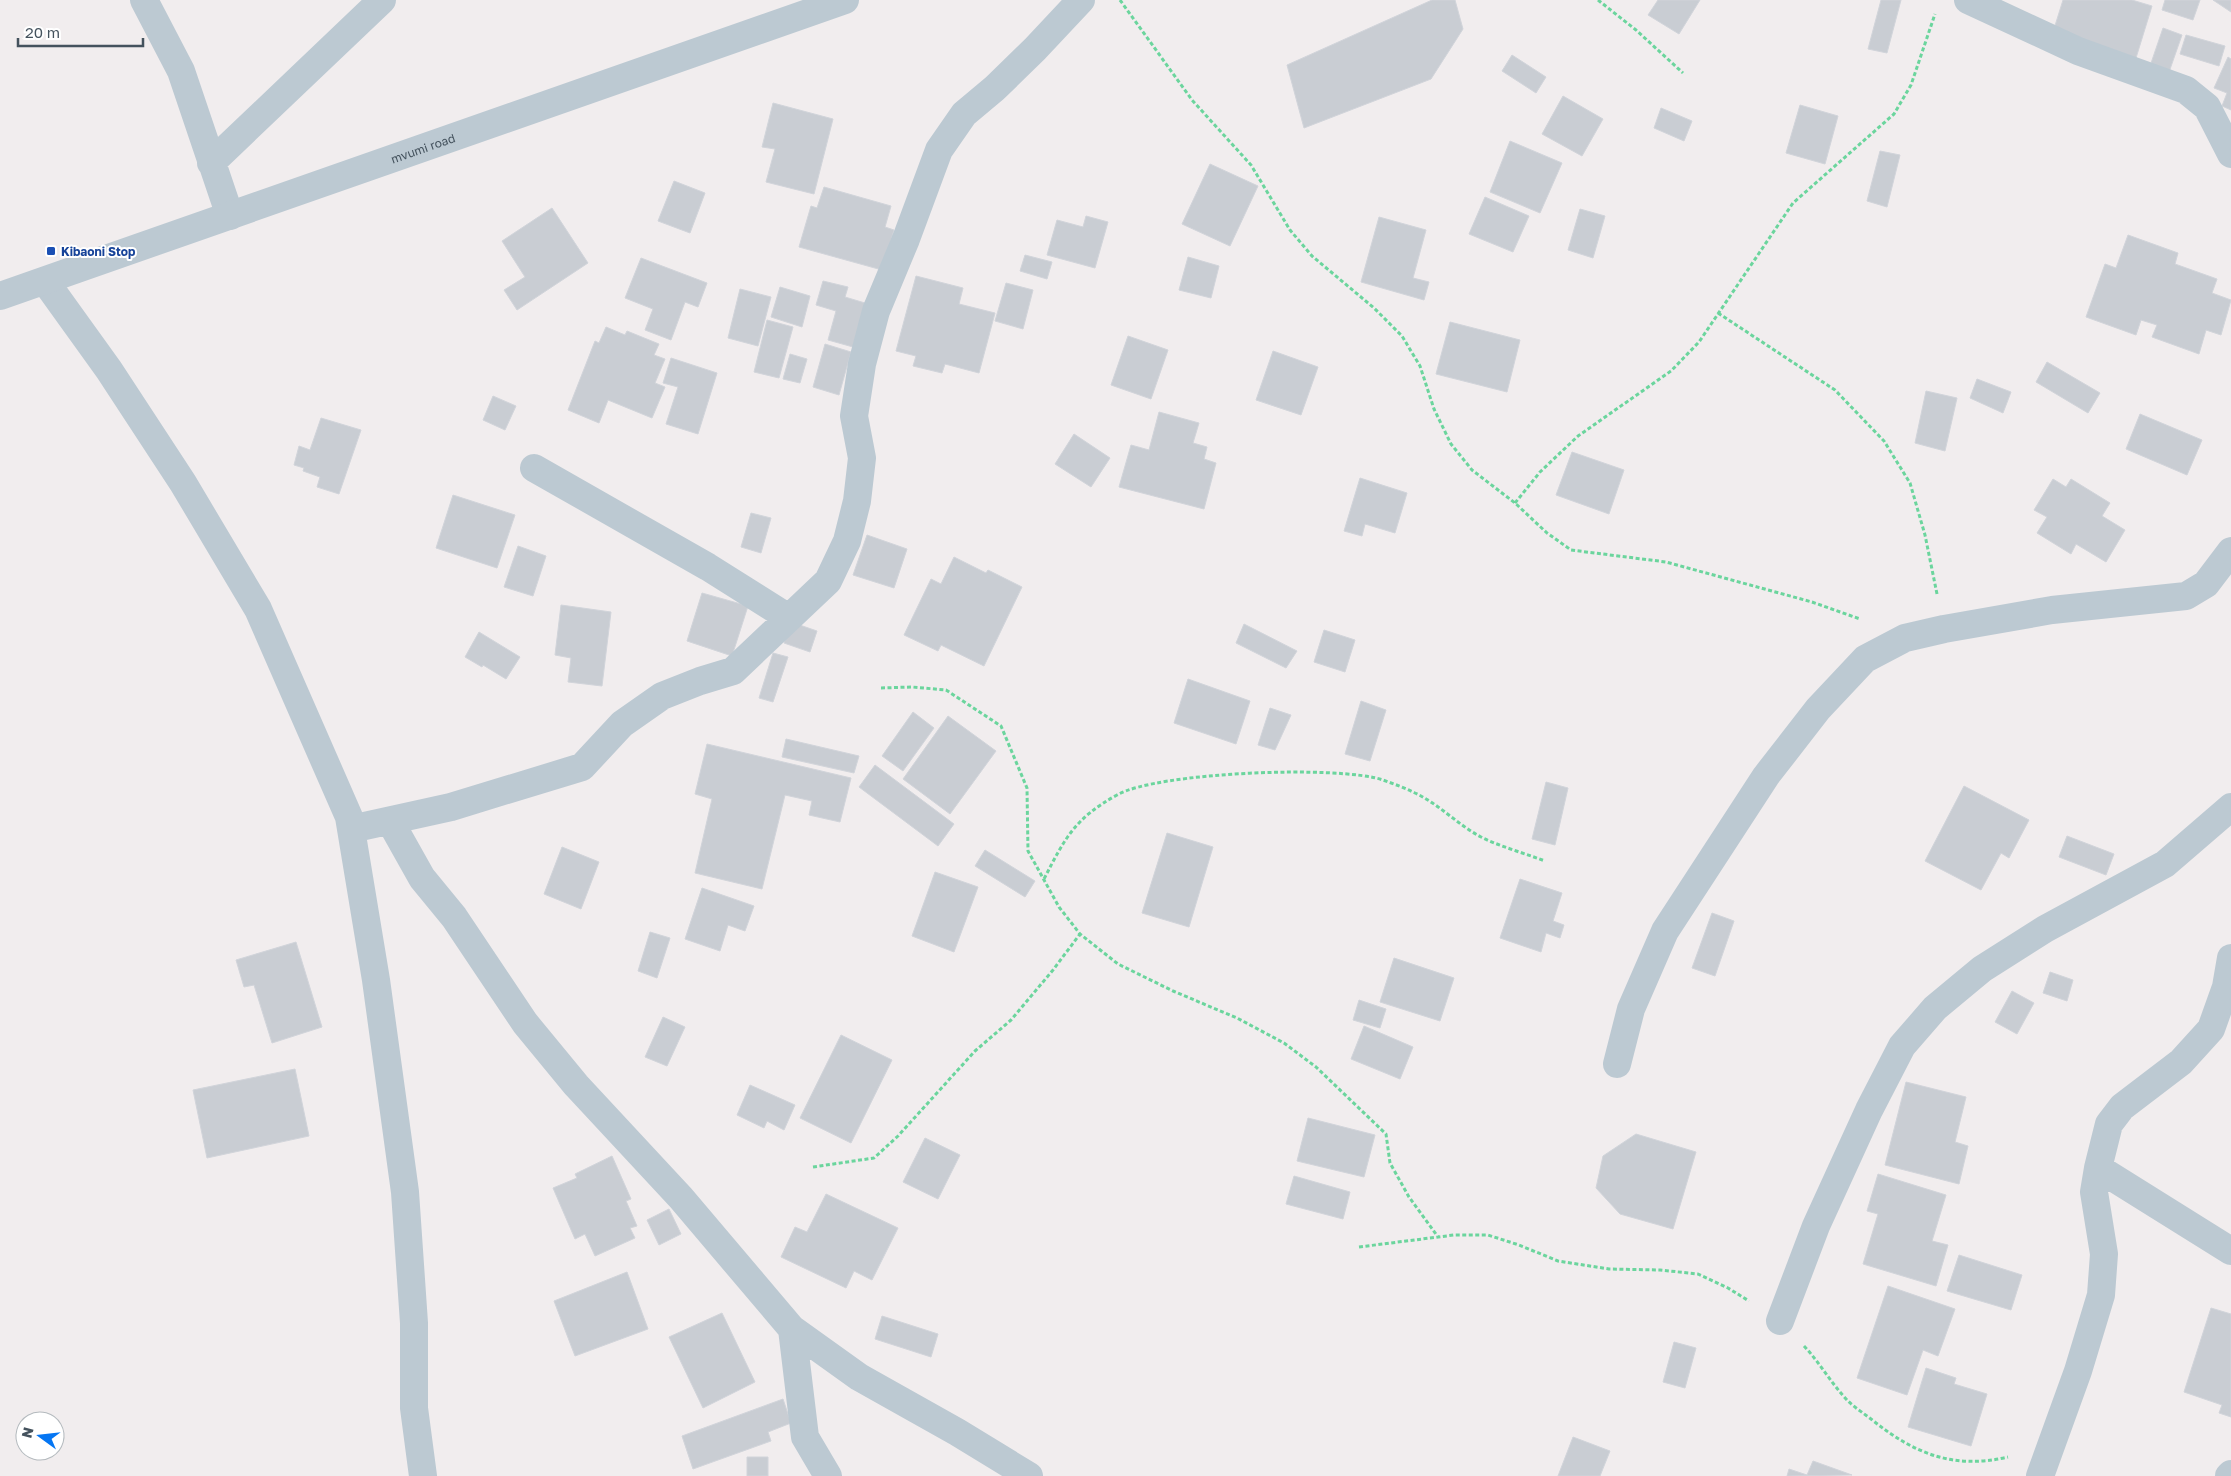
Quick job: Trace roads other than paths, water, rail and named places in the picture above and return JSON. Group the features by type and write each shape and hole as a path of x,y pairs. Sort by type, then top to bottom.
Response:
{"street":[{"path":"144,0 181,71 230,216"},
{"path":"211,162 382,0"},
{"name":"mvumi road","path":"0,296 45,282 845,0"},
{"path":"351,829 451,808 582,767 622,724 662,696 700,681 733,671 828,582 847,541 857,501 862,458 854,416 862,364 876,311 906,239 939,150 964,114 995,88 1081,0"},
{"path":"1968,0 2078,51 2186,90 2207,107 2231,154"},
{"path":"45,282 109,370 177,475 258,609 348,817 376,980 405,1192 414,1323 414,1408 423,1476"},
{"path":"534,468 708,567 789,618"},
{"path":"1617,1064 1631,1009 1665,931 1766,776 1818,709 1865,659 1904,638 1944,629 2052,610 2186,596 2206,584 2231,551"},
{"path":"1780,1321 1816,1226 1869,1110 1902,1046 1935,1008 1982,969 2045,929 2165,864 2231,807"},
{"path":"390,821 422,878 454,918 525,1023 576,1085 680,1198 792,1329 860,1377 957,1432 1028,1476"},
{"path":"2040,1476 2078,1371 2101,1295 2104,1254 2094,1192 2109,1124 2122,1107 2181,1062 2211,1029 2226,987 2231,958"},
{"path":"2098,1168 2231,1251"},
{"path":"792,1329 805,1437 828,1476"}],"place":[{"name":"Kibaoni Stop","path":"51,251"}]}
